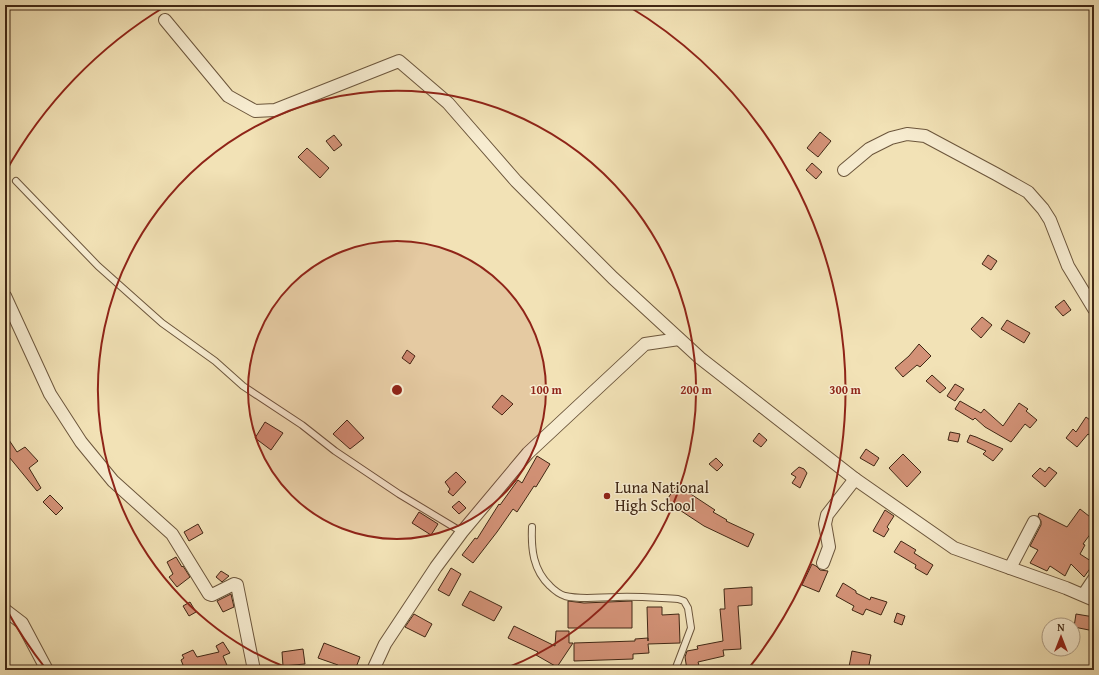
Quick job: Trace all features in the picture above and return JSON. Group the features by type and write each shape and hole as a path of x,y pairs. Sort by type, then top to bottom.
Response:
{"street":[{"path":"165,20 228,96 255,111 275,110 399,61 448,103 516,181 613,278 700,358 855,479 954,548 1089,597 1094,578"},
{"path":"844,170 869,149 890,138 907,134 925,136 996,174 1028,192 1043,209 1050,220 1068,266 1094,309"},
{"path":"5,296 50,394 81,442 113,481 172,534 209,594 212,595 235,584 237,585 254,670"},
{"path":"373,670 384,644 436,567 462,532 528,454 645,344 679,338"},
{"path":"823,563 829,547 825,524 827,516 855,479"},
{"path":"1010,568 1034,522"},
{"path":"5,610 22,623 47,670"}],"lane":[{"path":"16,181 98,266 162,323 215,361 243,386 302,425 335,451 399,494 462,532"},
{"path":"532,526 531,544 537,568 546,582 555,591 564,596 578,598 628,596 678,599 684,601 688,608 691,628 675,670"}],"building":[{"path":"820,132 831,141 818,157 807,148"},
{"path":"334,135 342,145 334,151 326,141"},
{"path":"307,148 329,168 320,178 298,157"},
{"path":"812,163 822,172 816,179 806,170"},
{"path":"988,255 997,261 991,270 982,264"},
{"path":"1064,300 1071,310 1063,316 1055,307"},
{"path":"982,317 992,325 981,338 971,329"},
{"path":"1007,320 1030,333 1024,343 1001,329"},
{"path":"919,344 931,356 920,367 917,365 903,377 895,368 909,356"},
{"path":"407,350 415,356 410,364 402,358"},
{"path":"932,375 946,388 940,393 926,381"},
{"path":"955,384 964,389 955,401 947,396"},
{"path":"502,395 513,404 502,415 492,407"},
{"path":"960,401 981,413 984,409 1003,426 1019,403 1028,409 1026,411 1037,420 1030,428 1025,424 1011,442 985,427 975,418 973,420 955,409"},
{"path":"1086,417 1094,423 1094,438 1088,434 1077,447 1066,438 1073,429 1076,432"},
{"path":"347,420 364,438 350,449 333,434"},
{"path":"265,422 283,433 271,450 255,438"},
{"path":"950,432 960,434 958,442 948,440"},
{"path":"759,433 767,440 761,447 753,441"},
{"path":"5,434 17,452 25,447 38,461 29,468 41,488 37,491 5,452"},
{"path":"970,435 1003,449 993,461 983,454 986,451 967,442"},
{"path":"866,449 879,458 874,466 860,458"},
{"path":"903,454 921,472 907,487 889,468"},
{"path":"537,456 550,464 536,487 534,486 517,512 513,509 473,563 462,555 475,538 477,539 499,504 500,505 518,480 522,483"},
{"path":"716,458 723,465 717,471 709,464"},
{"path":"799,467 804,469 807,473 800,488 792,483 796,477 791,474"},
{"path":"1049,467 1057,473 1045,487 1032,476 1040,468 1045,472"},
{"path":"456,472 466,482 453,496 448,492 450,489 445,482"},
{"path":"677,485 715,510 713,512 727,520 726,521 754,534 748,547 704,526 666,501"},
{"path":"50,495 63,508 56,515 43,502"},
{"path":"459,501 466,508 459,514 452,507"},
{"path":"1080,509 1094,520 1094,529 1083,544 1085,545 1080,554 1094,563 1084,577 1071,564 1065,576 1050,566 1047,571 1030,563 1038,550 1030,546 1041,525 1041,521 1038,516 1039,513 1067,527"},
{"path":"885,510 894,516 887,527 889,529 884,537 873,531"},
{"path":"419,512 438,524 431,535 412,523"},
{"path":"198,524 203,533 189,541 184,532"},
{"path":"901,541 916,550 914,553 933,565 927,575 915,568 916,565 894,552"},
{"path":"176,557 190,577 177,587 169,577 173,574 167,562"},
{"path":"812,564 820,570 828,571 819,592 802,585"},
{"path":"451,568 461,574 449,596 438,590"},
{"path":"221,571 229,576 222,582 216,577"},
{"path":"843,583 856,591 856,593 870,600 871,597 887,602 881,615 866,609 863,615 852,610 854,606 836,596"},
{"path":"752,587 752,605 738,606 741,649 723,650 724,656 698,662 700,669 687,670 685,657 687,651 698,649 697,646 723,641 720,609 725,609 724,589"},
{"path":"470,591 502,607 494,621 462,605"},
{"path":"231,594 234,607 223,612 217,601"},
{"path":"568,601 584,603 632,601 632,628 568,628"},
{"path":"190,602 196,612 189,616 183,606"},
{"path":"647,607 662,607 662,615 679,614 680,643 648,644 649,653 633,654 633,659 574,661 574,643 635,641 635,639 648,638"},
{"path":"897,613 905,616 902,625 894,622"},
{"path":"414,614 432,624 425,637 405,627"},
{"path":"1076,614 1094,617 1094,631 1081,628 1081,617 1076,617"},
{"path":"514,626 555,646 556,631 569,631 569,643 573,643 557,667 536,655 538,652 508,638"},
{"path":"223,642 230,653 223,656 229,670 185,670 181,660 184,658 182,655 193,650 197,657 219,652 216,646"},
{"path":"324,643 360,657 355,670 337,670 338,665 318,658"},
{"path":"303,649 305,664 283,666 282,652"},
{"path":"852,651 871,655 868,670 855,670 855,668 849,667"}],"place":[{"name":"Luna National High School","path":"607,496"}]}
